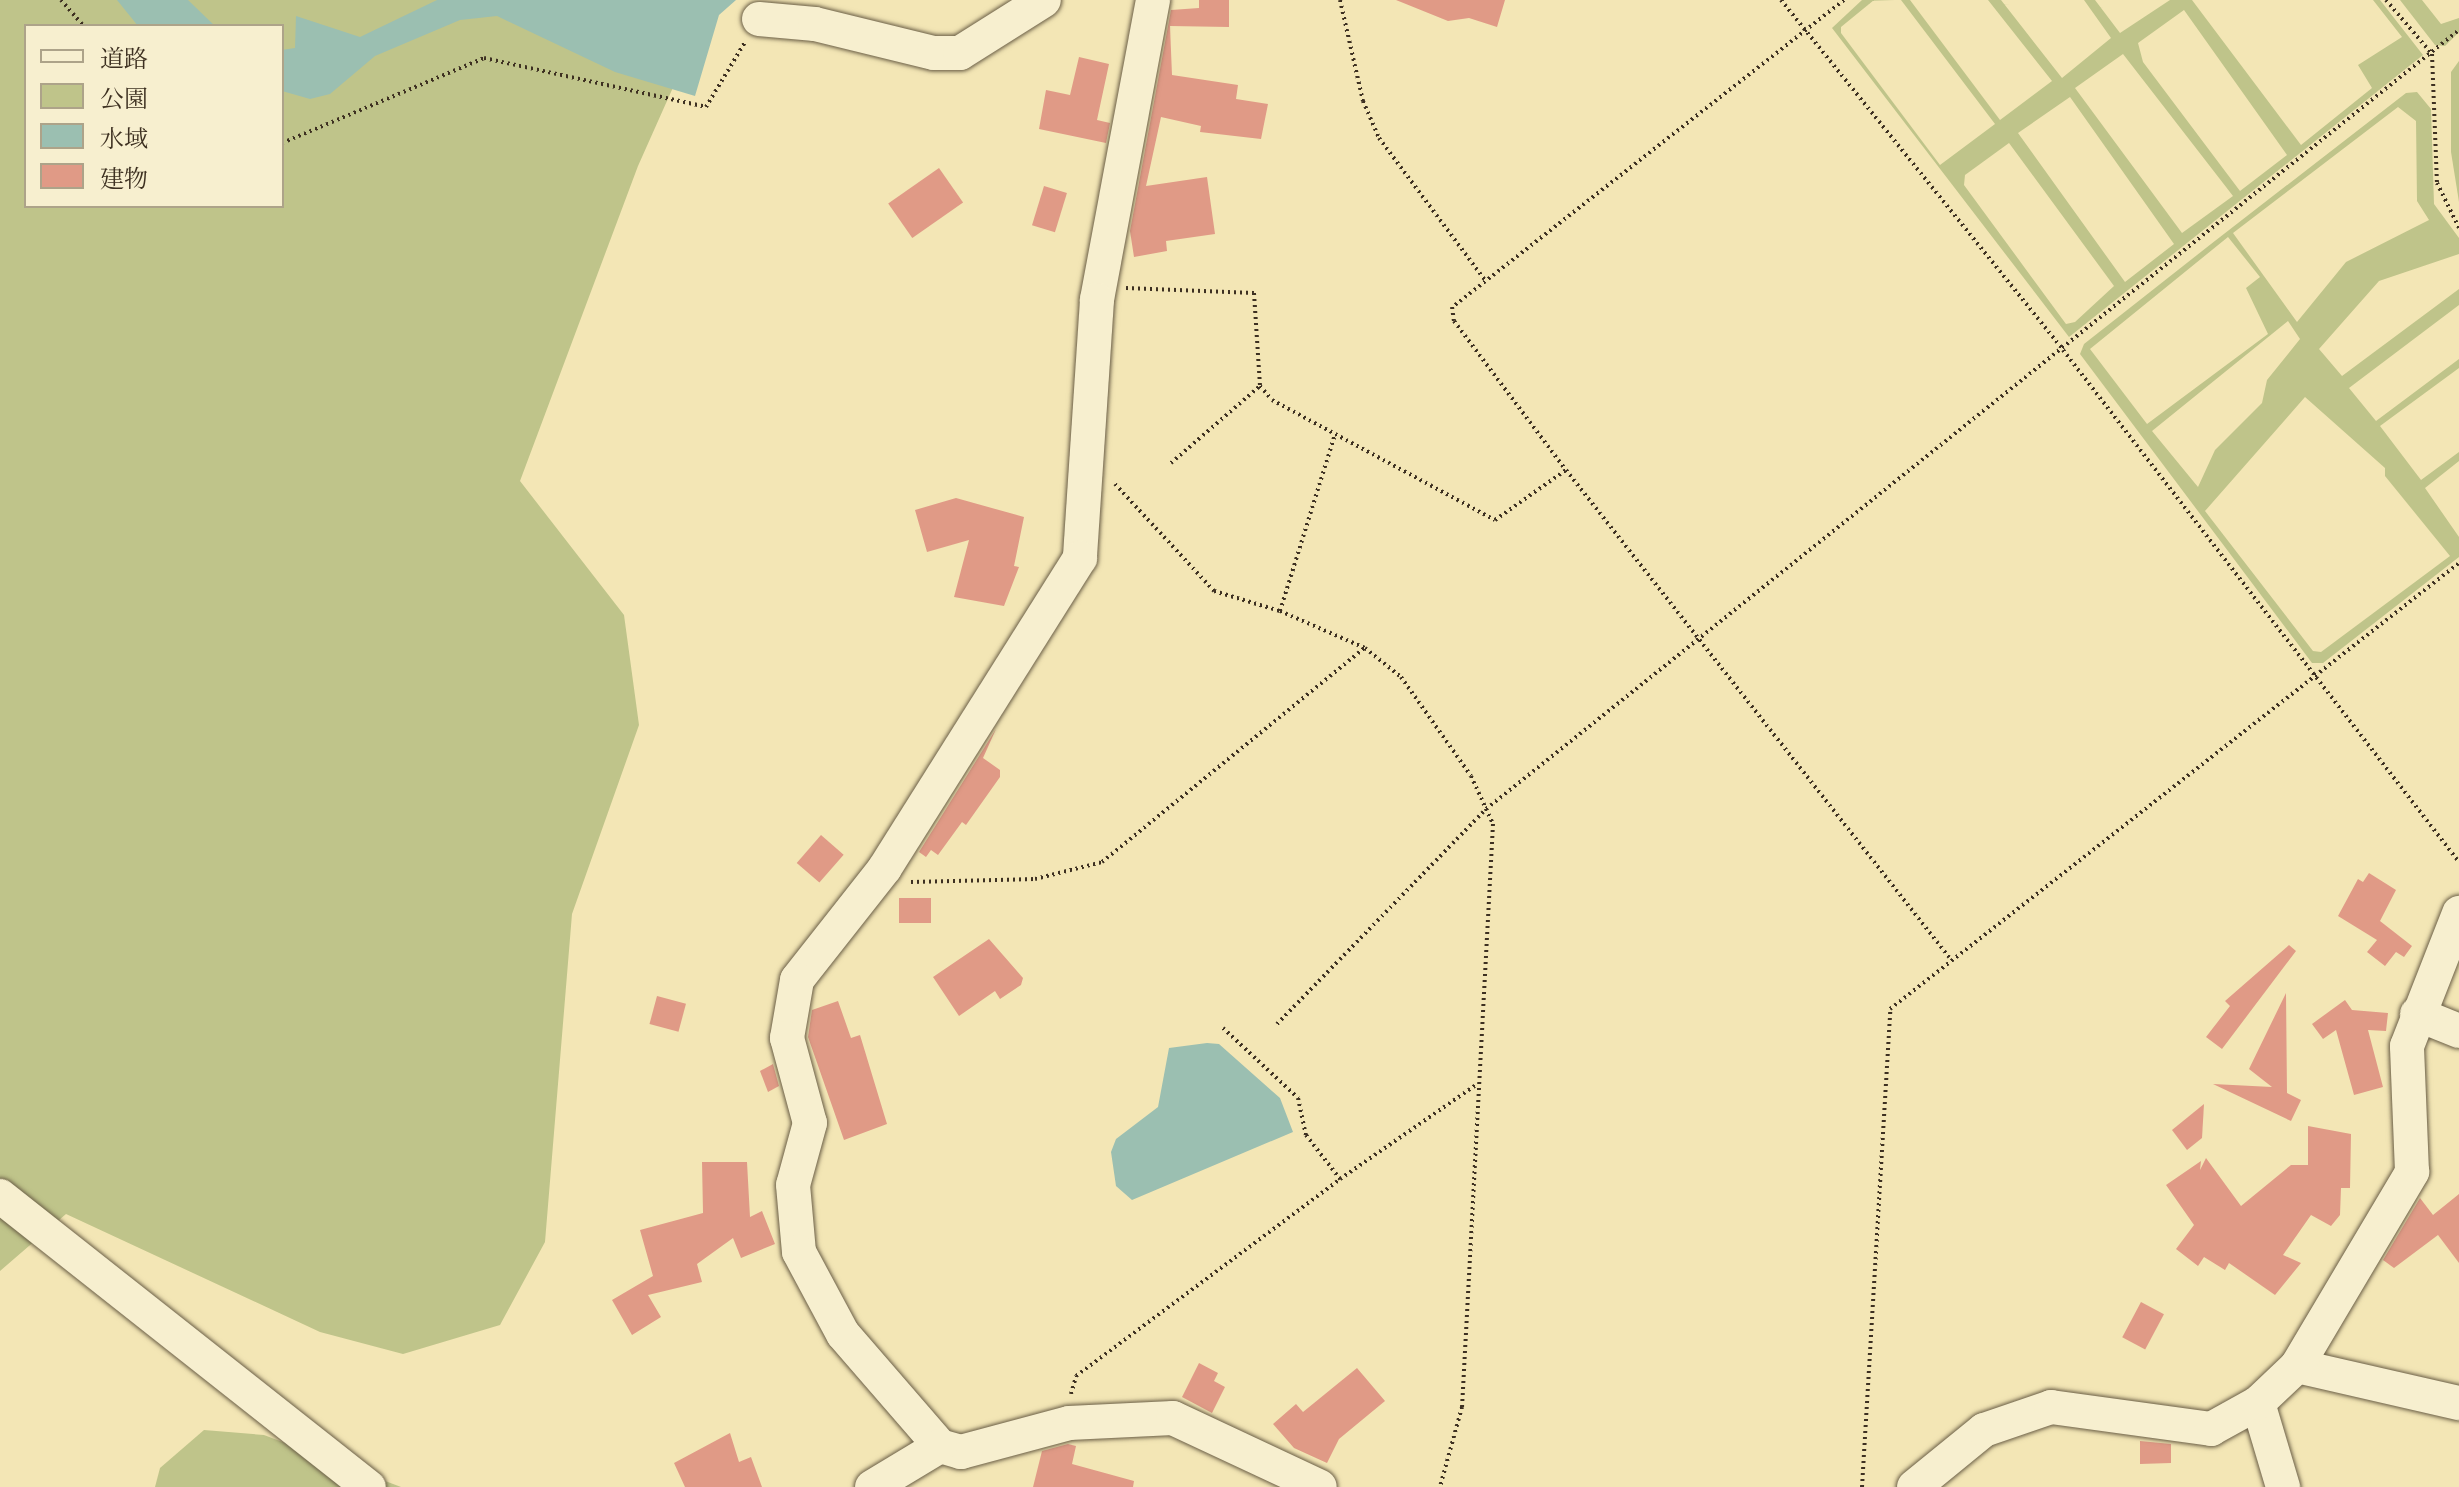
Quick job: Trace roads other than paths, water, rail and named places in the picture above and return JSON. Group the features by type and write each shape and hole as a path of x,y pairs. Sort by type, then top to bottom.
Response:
{"street":[{"path":"759,19 815,24 934,53 960,53 1044,0"},
{"path":"1153,0 1099,288 1080,558 873,883 797,980 787,1038 810,1123 793,1185 799,1252 843,1334 940,1446 961,1452 1069,1423 1173,1418 1320,1487"},
{"path":"1914,1487 1984,1430 2051,1407 2211,1429 2258,1403 2297,1366 2412,1172 2407,1046 2459,913"},
{"path":"2417,1014 2459,1031"},
{"path":"0,1196 369,1487"},
{"path":"2297,1366 2450,1391"},
{"path":"2258,1403 2283,1487"},
{"path":"872,1487 940,1446"}],"water":[{"path":"117,0 188,0 213,24 136,24"},
{"path":"437,0 736,0 719,15 695,96 615,72 497,16 460,20 375,56 330,94 310,99 284,92 284,50 295,48 296,16 360,37"},
{"path":"1219,1044 1280,1098 1293,1132 1132,1200 1116,1186 1111,1152 1116,1139 1158,1107 1169,1048"}]}
